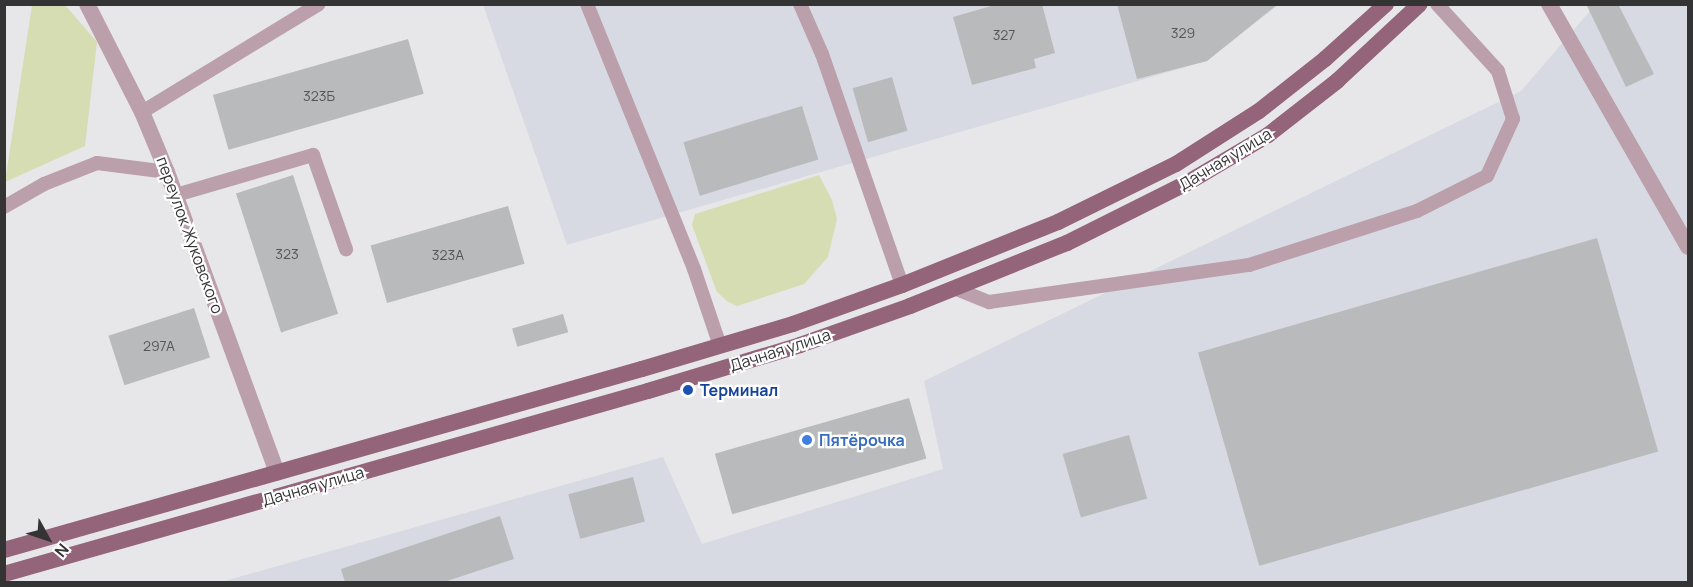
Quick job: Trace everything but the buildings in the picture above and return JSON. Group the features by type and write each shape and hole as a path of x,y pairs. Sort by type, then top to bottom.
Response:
{"main road":[{"name":"Дачная улица","path":"4,550 720,346 793,324 902,285 1058,222 1176,164 1259,111 1325,59 1386,4"},
{"name":"Дачная улица","path":"4,574 800,345 910,306 1067,243 1187,183 1268,135 1337,81 1420,4"},
{"path":"902,285 910,306"},
{"path":"720,346 726,368"},
{"path":"538,399 545,420"},
{"path":"277,472 283,494"}],"street":[{"name":"переулок Жуковского","path":"87,4 142,112 167,172 277,472"},
{"path":"1549,4 1689,247"}],"lane":[{"path":"142,112 319,4"},
{"path":"588,4 694,269 720,346"},
{"path":"800,4 822,54 902,285"},
{"path":"954,288 989,302 1249,265 1417,211 1488,176 1512,119 1510,110 1498,71 1437,4"},
{"path":"176,195 314,155 346,249"},
{"path":"4,207 44,184 97,163 167,172"}],"shaded area":[{"path":"483,5 1278,5 1207,61 567,245"},
{"path":"1595,5 1688,5 1688,582 221,582 663,457 702,544 943,469 924,381 1521,91"}],"green space":[{"path":"32,5 65,5 97,42 85,146 5,182"},
{"path":"819,175 832,200 837,219 828,257 804,284 737,306 727,301 717,292 692,225 695,214"}],"place":[{"name":"Терминал","path":"688,390"},
{"name":"Пятёрочка","path":"807,440"}]}
